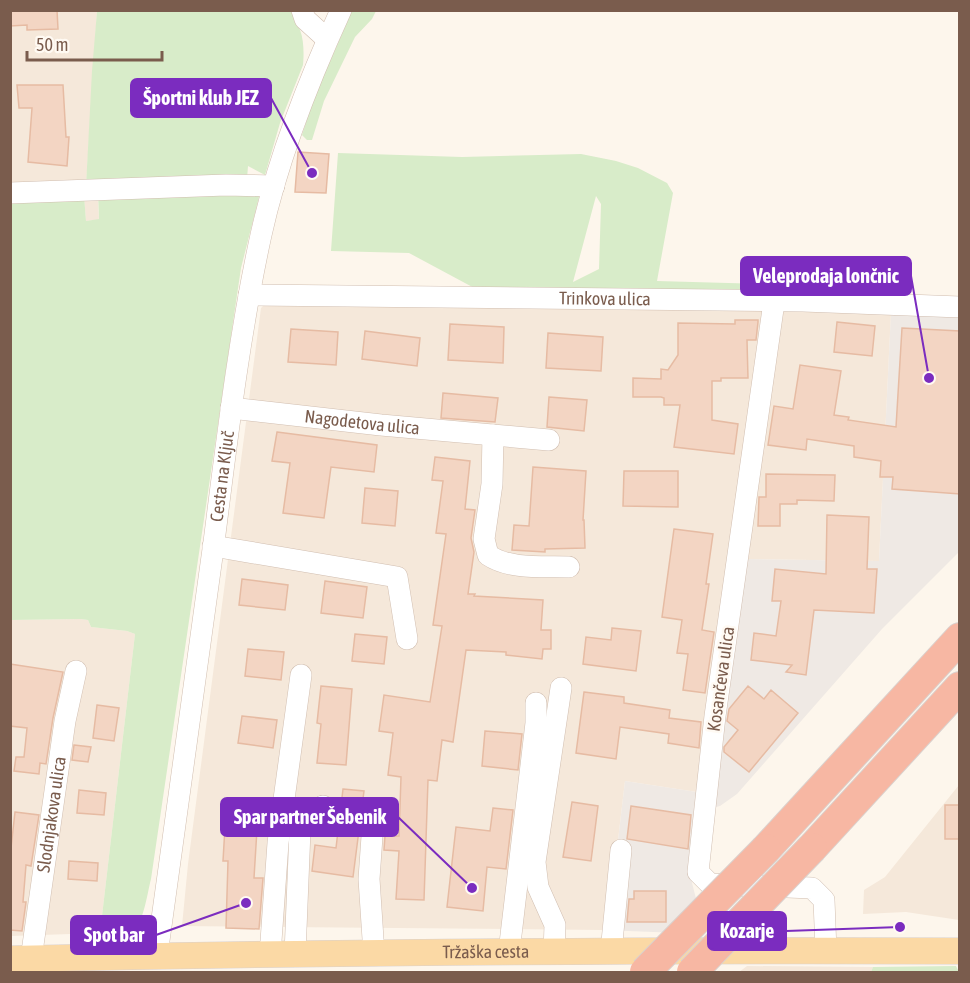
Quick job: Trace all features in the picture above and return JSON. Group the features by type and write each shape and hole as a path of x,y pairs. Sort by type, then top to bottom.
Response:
{"highway":[{"path":"645,972 766,849 960,638"},
{"path":"692,972 812,848 960,687"}],"main road":[{"name":"Tržaška cesta","path":"21,959 100,965 157,956 270,954 960,951"}],"street":[{"path":"302,10 305,19 327,39"},
{"name":"Cesta na Ključ","path":"157,956 231,408 249,295 274,186 305,95 341,10"},
{"path":"10,193 242,184 274,186"},
{"name":"Trinkova ulica","path":"249,295 960,306"},
{"name":"Kosančeva ulica","path":"774,302 715,716 698,872 710,884 812,888 824,900 826,951"},
{"name":"Nagodetova ulica","path":"231,408 381,426 549,440"},
{"path":"493,435 492,484 484,538 488,555 496,560 517,564 569,567"},
{"path":"213,546 397,577 407,639"},
{"name":"Slodnjakova ulica","path":"21,959 76,671"},
{"path":"270,954 278,843 301,675"},
{"path":"554,952 555,925 538,888 536,862 561,688"},
{"path":"509,952 536,723 536,703"},
{"path":"295,954 300,830 323,806"},
{"path":"374,808 369,879 375,954"},
{"path":"611,952 621,850"}],"shaded area":[{"path":"10,11 97,11 86,186 97,186 99,220 86,221 84,196 11,197"},
{"path":"264,305 766,311 697,792 625,781 618,840 602,930 182,926 188,864 261,308"},
{"path":"777,311 891,312 879,561 745,559"},
{"path":"891,312 959,313 959,552 882,629 737,794 720,806 708,809 745,559 879,561"},
{"path":"10,620 88,620 91,627 135,634 100,933 11,936"},
{"path":"625,781 697,792 689,871 705,934 602,930 618,840"},
{"path":"959,785 959,920 906,912 863,914 864,890 885,877"},
{"path":"747,966 873,967 871,972 739,972"}],"green space":[{"path":"97,11 293,11 302,38 303,65 280,123 265,175 248,166 247,179 86,186"},
{"path":"352,11 376,11 372,19 355,37 324,101 312,140 307,140 302,135 313,100"},
{"path":"338,153 462,157 581,154 638,168 667,183 673,193 657,281 900,288 900,297 478,290 409,253 331,251","holes":["596,196 601,204 599,269 573,282"]},
{"path":"260,193 241,268 151,879 144,911 137,926 128,935 114,936 100,933 135,634 91,627 88,620 80,619 11,620 10,197 84,195 86,221 99,219 98,194"},
{"path":"956,966 959,972 871,972 873,967"}],"building":[{"path":"10,10 57,10 58,29 27,30 27,25 10,26"},
{"path":"17,85 63,85 66,137 69,137 67,166 28,162 32,108 19,108"},
{"path":"298,152 329,154 326,193 295,192"},
{"path":"735,320 758,320 758,322 756,340 747,340 748,378 721,378 721,381 712,381 712,420 738,424 734,454 674,447 680,405 664,405 664,398 661,397 633,397 633,378 661,379 661,369 668,370 678,355 678,323 735,324"},
{"path":"837,322 875,326 872,356 834,352"},
{"path":"450,324 504,327 503,363 448,360"},
{"path":"902,328 960,331 960,494 892,489 893,477 880,477 881,461 854,457 854,446 807,439 806,450 768,445 774,406 793,409 800,365 841,371 834,415 849,417 848,420 896,427"},
{"path":"291,329 338,332 336,365 288,362"},
{"path":"365,331 420,338 417,366 362,359"},
{"path":"548,333 603,337 601,371 546,368"},
{"path":"443,393 498,398 495,422 441,418"},
{"path":"549,397 587,400 584,431 547,427"},
{"path":"277,432 377,445 374,472 331,467 324,518 283,513 290,463 272,461"},
{"path":"435,457 470,461 465,509 475,510 471,538 474,552 468,594 543,600 541,630 551,630 551,649 543,649 542,659 506,655 506,652 466,650 453,742 442,740 437,781 428,780 424,900 396,899 399,851 384,850 385,836 399,836 401,777 388,775 393,733 379,731 384,695 430,702 442,626 433,625 446,534 436,533 443,481 432,480"},
{"path":"533,467 586,471 583,520 585,548 545,549 545,552 512,550 514,525 529,526"},
{"path":"624,471 678,471 678,507 623,506"},
{"path":"766,474 835,475 834,501 797,500 797,504 780,504 780,526 758,526 759,497 766,497"},
{"path":"365,488 398,491 395,526 362,523"},
{"path":"827,515 869,517 867,569 877,569 874,613 814,610 806,675 786,672 792,665 751,660 754,633 776,636 781,601 772,601 775,569 826,574"},
{"path":"674,529 713,534 702,630 714,632 705,693 683,690 688,654 677,653 682,620 662,617"},
{"path":"242,579 288,585 285,610 239,605"},
{"path":"325,581 367,587 363,618 321,613"},
{"path":"612,628 641,631 636,671 583,664 586,637 611,640"},
{"path":"355,634 387,637 384,664 352,661"},
{"path":"248,649 284,652 281,680 245,676"},
{"path":"10,664 63,672 46,764 40,763 39,774 14,771 16,757 24,757 27,728 10,726"},
{"path":"321,686 352,689 346,765 317,763 321,724 317,723"},
{"path":"748,686 764,699 771,690 798,713 749,772 724,752 724,747 738,730 727,721 729,709"},
{"path":"584,692 624,697 624,703 670,710 669,718 701,722 699,748 668,743 669,734 620,727 616,759 576,753"},
{"path":"97,705 119,708 114,741 93,738"},
{"path":"242,716 277,720 273,748 238,743"},
{"path":"485,731 522,734 518,770 482,766"},
{"path":"74,745 91,747 88,762 72,760"},
{"path":"343,789 364,791 353,877 312,871 315,845 336,848"},
{"path":"79,790 106,793 104,815 77,813"},
{"path":"572,802 598,806 591,861 563,857"},
{"path":"945,805 960,805 960,839 945,839"},
{"path":"631,806 691,815 688,849 627,839"},
{"path":"493,808 513,810 506,869 487,867 483,911 447,907 456,827 490,831"},
{"path":"15,812 39,815 31,866 26,865 23,902 26,902 22,931 10,930 10,857"},
{"path":"225,827 257,829 254,878 263,878 259,929 226,928 228,861 223,861"},
{"path":"69,861 98,863 97,881 68,879"},
{"path":"634,891 666,891 666,922 627,922 629,899 634,899"}],"place":[{"name":"Športni klub JEZ","path":"312,173"},
{"name":"Veleprodaja lončnic","path":"929,378"},
{"name":"Spar partner Šebenik","path":"472,888"},
{"name":"Spot bar","path":"246,903"},
{"name":"Kozarje","path":"900,927"}]}
